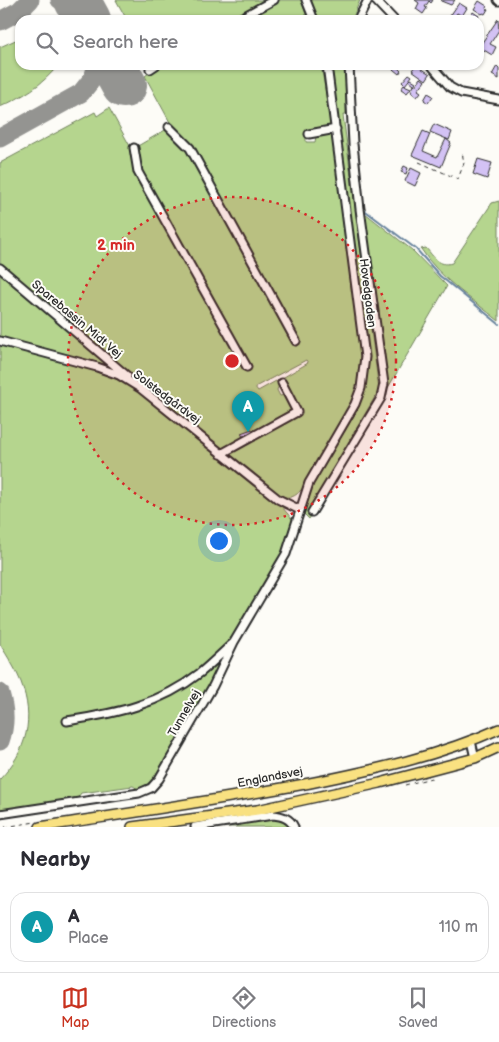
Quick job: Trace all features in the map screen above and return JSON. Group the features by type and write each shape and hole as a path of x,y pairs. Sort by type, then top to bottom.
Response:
{"main road":[{"name":"Englandsvej","path":"37,824 253,794 376,770 471,741 499,729"},
{"path":"132,827 257,810 380,783 475,758 499,747"}],"street":[{"path":"246,15 274,0"},
{"path":"306,0 312,15"},
{"path":"360,15 368,0"},
{"path":"375,0 389,15"},
{"name":"Hovedgaden","path":"300,510 309,483 354,404 361,388 364,374 365,357 328,70"},
{"path":"312,512 381,398 384,384 353,144 350,70"},
{"path":"435,70 450,87 460,93 499,100"},
{"path":"169,127 190,148 296,341"},
{"path":"309,134 336,129"},
{"path":"134,148 138,172 247,367"},
{"name":"Sparebassin Midt Vej","path":"0,268 140,388"},
{"name":"Solstedgårdvej","path":"0,341 97,367 118,375 140,388 278,499 300,510"},
{"path":"221,454 297,412 282,383"},
{"name":"Tunnelvej","path":"0,814 140,793 151,788 159,779 208,694 234,642 286,554 300,510"},
{"path":"67,721 126,710 169,694 201,672 234,642"},
{"path":"471,741 475,758"},
{"path":"195,827 272,815 286,818 292,822 294,827"}],"path":[{"path":"419,162 458,179 464,163 462,152"},
{"path":"5,827 37,824"}],"green space":[{"path":"116,0 269,0 242,15 124,15"},
{"path":"278,0 301,0 306,15 250,15"},
{"path":"310,0 360,0 354,15 315,15"},
{"path":"15,40 15,70 54,70 32,90 0,107 0,47"},
{"path":"153,70 322,70 332,129 306,132 306,142 315,142 316,136 332,132 359,335 359,369 352,401 304,486 293,496 286,497 278,494 227,455 228,451 299,412 283,382 286,380 284,377 308,363 306,360 255,387 258,391 276,381 278,384 280,383 277,390 280,396 285,395 292,407 291,413 225,449 221,449 128,374 0,265 0,163 95,112 97,116 109,108 131,148 136,173 243,369 248,367 141,172 136,147 167,129 188,150 292,342 298,341 193,148 172,126 145,76"},
{"path":"330,70 345,70 346,113 343,115 379,390 307,513 311,516 309,519 304,514 311,489 357,409 366,383 368,367 367,341"},
{"path":"499,201 499,321 437,270 421,249 426,248 434,258 444,264 452,263 492,203"},
{"path":"365,213 412,250 447,286 385,393 386,375"},
{"path":"0,272 120,373 86,360 0,338"},
{"path":"0,345 85,367 134,388 282,507 292,519 289,537 278,562 239,627 219,652 207,663 166,691 136,704 65,718 65,724 79,722 135,711 161,701 187,685 223,656 204,695 152,781 138,789 133,786 81,793 76,800 0,811 0,779 17,757 26,734 28,722 25,696 21,682 0,644"},
{"path":"274,817 286,820 292,827 206,827"}],"building":[{"path":"415,0 433,0 431,3 429,1 423,14 416,9 419,3"},
{"path":"442,0 455,0 451,5 441,1"},
{"path":"479,1 487,6 486,8 488,9 485,14 474,9"},
{"path":"459,3 467,8 463,15 457,13 456,15 451,15"},
{"path":"498,19 499,30 490,44 496,47 492,55 484,50 484,40"},
{"path":"497,66 499,68 499,79 492,75"},
{"path":"412,70 424,70 430,74 426,80"},
{"path":"409,74 412,76 405,85 402,82"},
{"path":"421,78 425,81 418,90 421,92 417,97 411,92 414,85"},
{"path":"411,79 416,82 414,85 409,81"},
{"path":"404,85 411,88 407,93 401,89"},
{"path":"428,93 433,96 428,103 424,100"},
{"path":"434,124 452,132 449,140 430,132"},
{"path":"423,131 430,134 423,151 437,157 446,139 451,143 441,167 412,155"},
{"path":"478,159 492,163 487,179 473,174"},
{"path":"404,166 408,168 406,174 401,172"},
{"path":"411,168 421,173 415,186 405,181"},
{"path":"252,429 254,434 243,437 241,433"}],"waterway":[{"path":"363,209 416,249 440,276 499,324"}],"taxiway":[{"path":"0,21 19,11 30,0"},
{"path":"60,0 75,7 83,15"},
{"path":"0,138 81,93 93,78 95,70"},
{"path":"0,693 4,717 0,741"}],"runway":[{"path":"77,0 85,15"},
{"path":"116,70 124,85"}],"place":[{"name":"A","path":"248,432"}]}
